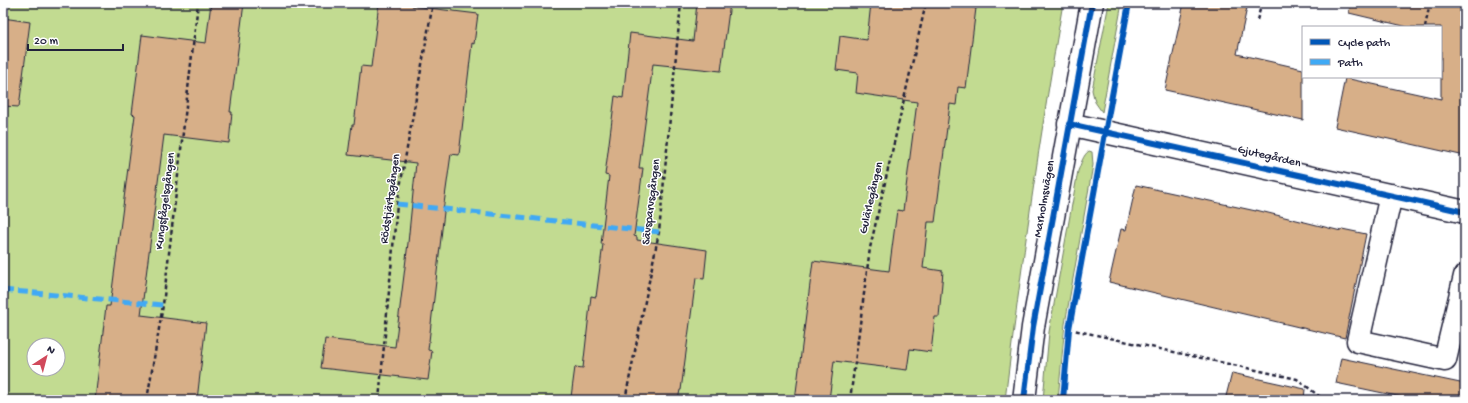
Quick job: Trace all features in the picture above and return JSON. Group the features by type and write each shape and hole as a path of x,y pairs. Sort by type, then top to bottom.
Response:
{"street":[{"name":"Marholmsvägen","path":"1024,400 1033,327 1092,3"},
{"name":"Gjutegården","path":"1069,124 1465,212"},
{"path":"1391,195 1358,341 1446,360 1465,276"}],"path":[{"path":"1257,20 1262,3"},
{"path":"1424,26 1430,3"},
{"path":"1069,329 1296,379 1324,400"}],"green space":[{"path":"3,3 1063,3 1031,201 1005,400 3,400"},
{"path":"1109,3 1122,3 1102,112 1095,102 1092,90"},
{"path":"1089,151 1092,152 1093,165 1065,324 1058,400 1043,400 1049,332 1078,171 1084,157"}],"building":[{"path":"211,3 244,3 230,112 232,112 229,143 164,135 141,315 206,323 197,400 95,400 106,306 110,306 135,115 132,114 142,35 206,43"},
{"path":"379,3 413,3 412,6 478,14 474,44 472,43 459,155 451,154 443,211 428,350 432,351 428,380 321,368 325,339 395,347 416,163 348,155 352,125 354,125 361,66 371,67"},
{"path":"697,3 730,3 721,71 653,64 639,168 643,168 634,236 637,237 637,240 707,250 704,279 696,278 681,390 678,400 593,400 571,397 575,367 583,368 591,296 596,297 603,244 601,244 609,176 605,175 615,96 623,98 630,33 693,41"},
{"path":"871,3 939,3 976,8 966,88 958,87 956,105 950,104 935,222 928,222 923,268 943,271 939,317 935,317 931,352 910,349 907,370 834,361 829,400 795,400 813,261 889,271 897,210 903,211 917,102 856,93 858,73 836,70 840,36 867,40"},
{"path":"1184,3 1248,3 1237,54 1302,69 1303,120 1165,90"},
{"path":"1350,3 1465,3 1465,156 1335,127 1345,78 1441,99 1442,26 1404,26 1349,13"},
{"path":"3,18 30,22 19,107 3,106"},
{"path":"1136,185 1256,210 1341,231 1342,229 1366,234 1345,338 1109,282 1121,229 1126,230"},
{"path":"1341,358 1465,384 1465,400 1416,400 1336,383"},
{"path":"1232,373 1305,389 1304,400 1225,400"}],"marked path":[{"path":"397,204 659,232"},
{"path":"3,290 163,305"}],"cycle path":[{"path":"1024,400 1033,327 1092,3"},
{"path":"1063,400 1069,329 1129,3"},
{"path":"1069,124 1465,212"}]}
